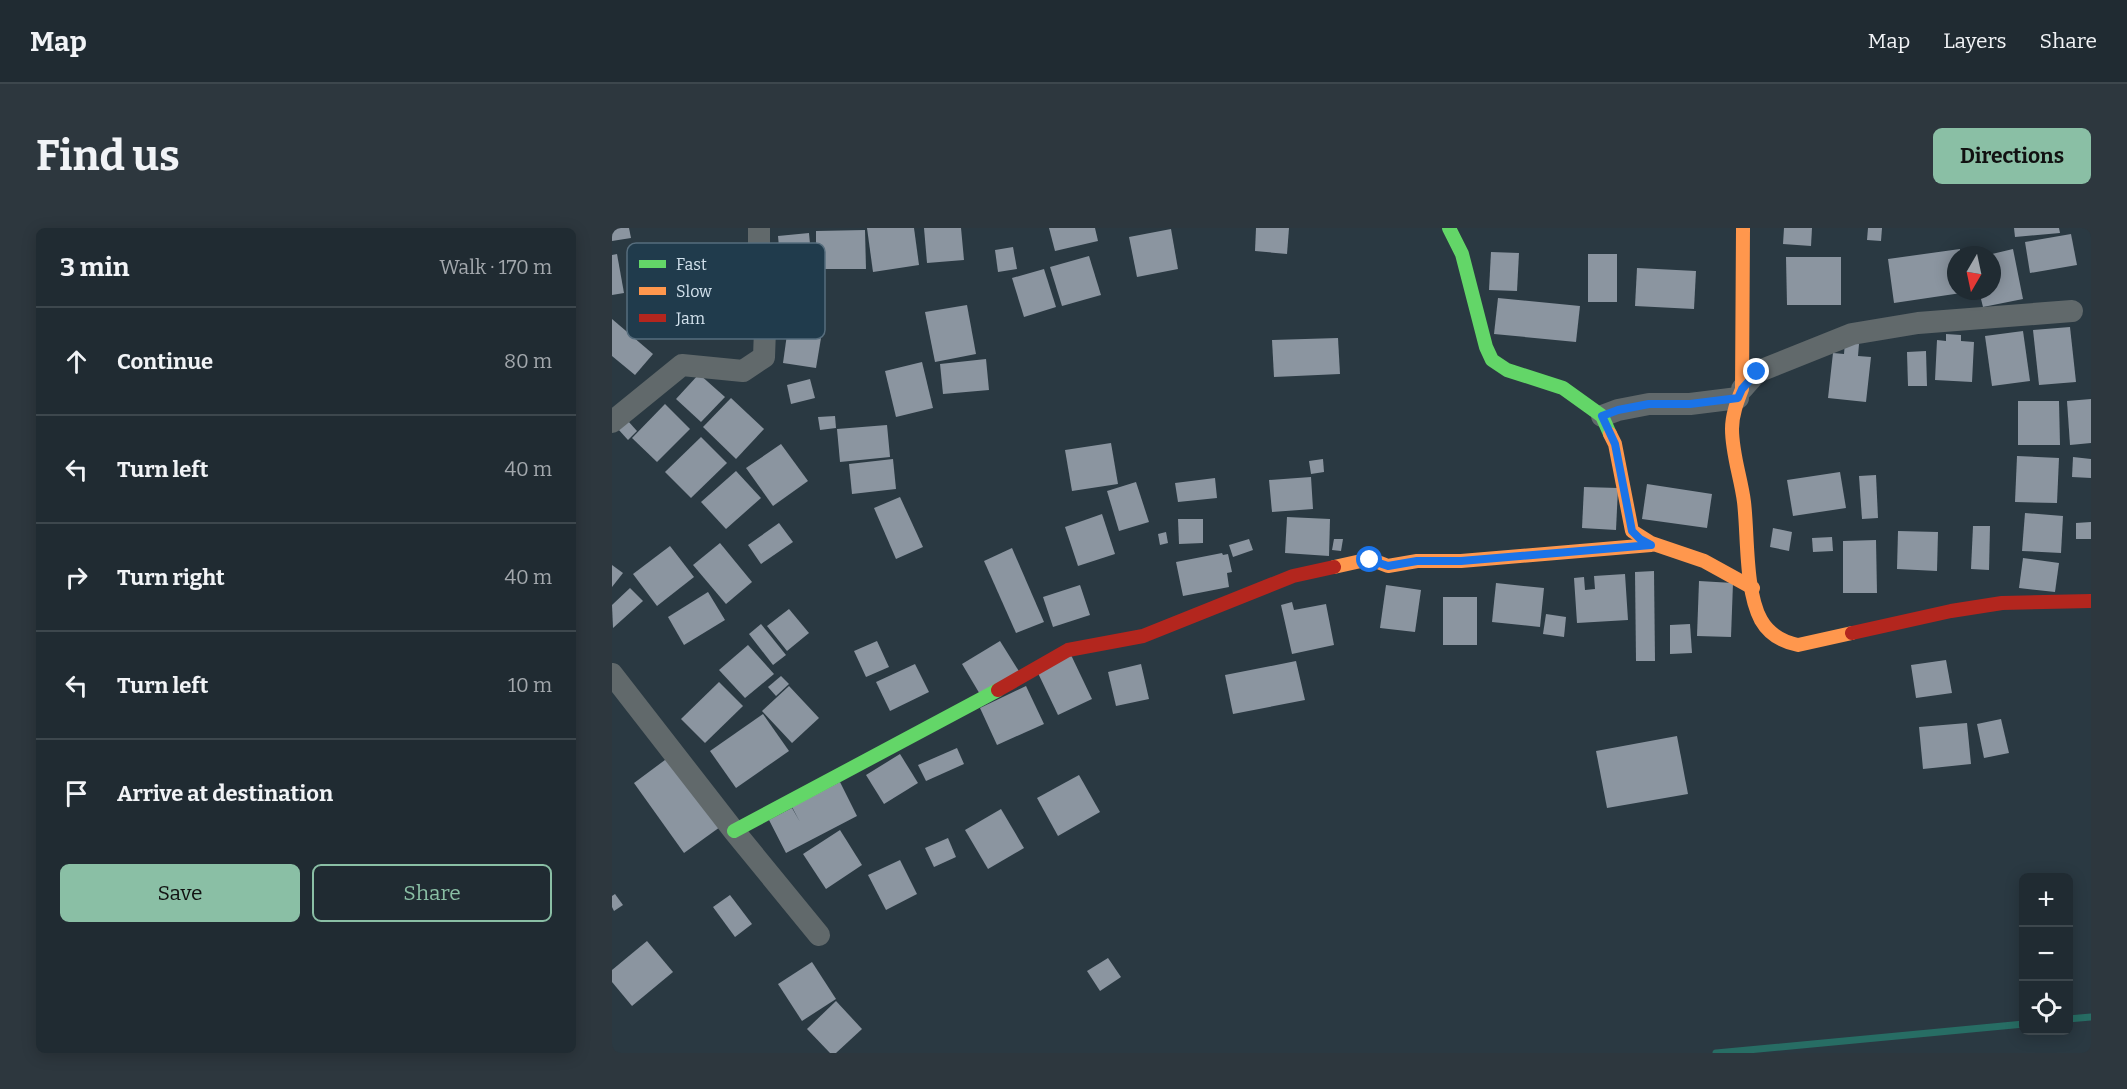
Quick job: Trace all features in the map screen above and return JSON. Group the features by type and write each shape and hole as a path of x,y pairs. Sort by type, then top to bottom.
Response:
{"street":[{"path":"1449,228 1462,254 1486,347 1492,360 1520,376 1563,388 1602,416 1615,444 1632,531 1651,545 1683,553 1716,566 1753,588"},
{"path":"1743,228 1740,394 1732,430 1744,500 1753,588 1760,617 1769,630 1780,639 1798,645 1951,611 2002,603 2091,600"},
{"path":"1602,416 1618,410 1649,404 1690,404 1740,394 1757,372 1852,334 1918,323 2072,311"},
{"path":"612,422 682,364 743,372 764,357 765,339"},
{"path":"734,831 970,706 1068,650 1143,636 1293,576 1370,560 1388,566 1417,561 1461,561 1651,545"},
{"path":"612,674 734,831 819,935"}],"building":[{"path":"612,228 629,228 631,238 612,241"},
{"path":"867,228 914,228 919,265 873,272"},
{"path":"924,228 961,228 964,260 927,263"},
{"path":"1049,228 1095,228 1098,241 1055,251"},
{"path":"1256,228 1289,228 1287,254 1255,251"},
{"path":"1784,228 1812,228 1811,246 1783,244"},
{"path":"1868,228 1882,228 1881,241 1867,240"},
{"path":"2014,228 2059,228 2060,233 2015,237"},
{"path":"1171,229 1178,269 1137,277 1129,237"},
{"path":"865,230 866,269 825,269 825,243 816,243 816,231"},
{"path":"809,233 810,243 779,243 778,236"},
{"path":"2071,234 2077,265 2030,273 2025,242"},
{"path":"1013,247 1017,269 998,272 995,250"},
{"path":"2013,249 2023,299 1983,307 1981,300 2001,300 2001,252"},
{"path":"1947,251 1947,295 1894,303 1888,259"},
{"path":"1491,252 1519,253 1517,291 1489,290"},
{"path":"617,254 624,293 612,295 612,255"},
{"path":"1588,254 1617,254 1617,302 1588,302"},
{"path":"1089,256 1101,295 1062,306 1050,267"},
{"path":"1786,257 1841,257 1841,305 1787,305"},
{"path":"1637,268 1696,271 1694,309 1635,306"},
{"path":"1044,269 1056,307 1024,317 1012,278"},
{"path":"1498,298 1580,306 1576,342 1494,334"},
{"path":"967,305 976,354 935,362 925,312"},
{"path":"612,319 627,332 627,339 635,339 653,354 635,375 612,356"},
{"path":"2070,327 2076,382 2039,385 2033,330"},
{"path":"2023,331 2030,381 1992,386 1985,336"},
{"path":"1946,334 1961,335 1961,341 1974,342 1972,382 1935,380 1937,340 1946,341"},
{"path":"1338,338 1340,374 1274,377 1272,340"},
{"path":"786,339 821,339 816,368 783,363"},
{"path":"1845,342 1859,344 1858,356 1871,357 1866,402 1828,398 1833,353 1844,354"},
{"path":"1926,351 1927,386 1908,386 1907,352"},
{"path":"986,359 989,390 943,394 940,364"},
{"path":"922,362 933,408 896,417 885,371"},
{"path":"699,374 725,397 701,422 676,399"},
{"path":"810,379 815,398 791,404 787,385"},
{"path":"731,398 764,429 736,459 703,427"},
{"path":"2091,399 2091,443 2070,445 2067,401"},
{"path":"2018,401 2059,401 2060,445 2018,445"},
{"path":"665,404 690,429 657,462 632,438"},
{"path":"835,416 836,428 820,430 818,417"},
{"path":"628,421 637,431 628,440 618,429"},
{"path":"887,425 890,457 840,462 837,429"},
{"path":"701,437 727,463 691,498 665,472"},
{"path":"1111,443 1118,484 1072,491 1065,450"},
{"path":"781,444 808,481 773,506 746,468"},
{"path":"2017,456 2059,458 2057,503 2015,502"},
{"path":"2073,457 2091,459 2091,478 2072,477"},
{"path":"893,459 896,489 852,494 849,464"},
{"path":"1323,459 1324,472 1311,474 1309,461"},
{"path":"736,471 761,498 726,529 701,502"},
{"path":"1840,472 1846,508 1793,516 1787,480"},
{"path":"1876,475 1878,518 1862,519 1859,476"},
{"path":"1311,477 1313,509 1272,512 1269,480"},
{"path":"1215,478 1217,498 1178,502 1175,483"},
{"path":"1136,482 1149,522 1119,531 1107,491"},
{"path":"1647,484 1712,494 1707,528 1642,519"},
{"path":"1584,487 1618,488 1616,530 1582,528"},
{"path":"900,497 923,547 896,559 874,508"},
{"path":"2025,513 2063,516 2061,553 2022,551"},
{"path":"1102,514 1115,554 1078,566 1065,527"},
{"path":"1287,517 1330,519 1329,556 1285,553"},
{"path":"1178,519 1203,519 1203,543 1179,544"},
{"path":"2091,522 2091,539 2076,539 2076,523"},
{"path":"779,523 793,542 761,564 748,545"},
{"path":"1973,526 1990,526 1989,570 1971,569"},
{"path":"1773,528 1792,532 1789,551 1770,547"},
{"path":"1898,531 1938,532 1937,571 1897,569"},
{"path":"1166,532 1168,543 1160,545 1158,534"},
{"path":"1832,537 1833,551 1813,552 1812,538"},
{"path":"1249,539 1253,550 1233,557 1229,545"},
{"path":"1334,539 1343,539 1341,551 1332,550"},
{"path":"1876,540 1877,593 1843,593 1843,541"},
{"path":"720,543 752,582 726,604 693,565"},
{"path":"670,546 694,577 657,606 633,574"},
{"path":"1012,548 1044,622 1016,633 984,561"},
{"path":"1222,553 1223,555 1228,554 1232,572 1227,573 1229,587 1183,596 1176,562"},
{"path":"2023,558 2059,563 2055,592 2019,588"},
{"path":"612,565 623,573 612,587"},
{"path":"1654,571 1655,661 1636,661 1635,572"},
{"path":"1625,574 1628,620 1577,623 1574,578 1584,577 1585,590 1595,589 1594,576"},
{"path":"1699,581 1733,583 1731,637 1697,636"},
{"path":"1496,583 1544,588 1540,627 1492,622"},
{"path":"1080,585 1090,615 1053,627 1043,597"},
{"path":"1386,585 1421,590 1415,632 1380,628"},
{"path":"630,588 643,601 613,628 612,605"},
{"path":"708,592 725,620 684,645 668,617"},
{"path":"1443,597 1477,597 1477,645 1443,645"},
{"path":"1292,602 1294,610 1326,604 1334,645 1292,654 1281,605"},
{"path":"789,609 809,633 787,651 767,626"},
{"path":"1546,614 1566,617 1564,637 1543,634"},
{"path":"761,624 786,655 773,665 749,634"},
{"path":"1690,624 1692,653 1670,654 1670,625"},
{"path":"877,641 889,667 866,677 854,651"},
{"path":"1000,641 1020,673 981,696 962,664"},
{"path":"748,645 774,674 745,698 719,670"},
{"path":"1071,655 1092,699 1058,715 1037,671"},
{"path":"1946,660 1952,693 1916,698 1911,665"},
{"path":"1296,661 1305,700 1233,714 1225,675"},
{"path":"915,664 929,692 890,711 876,682"},
{"path":"1141,664 1149,699 1116,706 1108,672"},
{"path":"781,676 789,684 776,696 768,687"},
{"path":"719,682 743,706 705,743 681,719"},
{"path":"789,686 819,718 792,743 762,711"},
{"path":"1026,686 1044,724 997,745 980,708"},
{"path":"763,714 789,751 736,788 710,751"},
{"path":"2001,719 2009,753 1984,758 1977,724"},
{"path":"1967,723 1971,764 1923,769 1919,727"},
{"path":"1677,736 1688,794 1607,808 1596,751"},
{"path":"957,748 964,764 926,781 918,765"},
{"path":"900,754 918,783 884,804 866,775"},
{"path":"669,757 720,827 684,853 634,783"},
{"path":"1079,775 1100,812 1058,836 1037,798"},
{"path":"840,782 857,816 786,853 769,820 792,808 800,822 792,807"},
{"path":"1001,809 1024,848 988,869 965,830"},
{"path":"840,830 862,865 826,889 803,854"},
{"path":"948,838 956,857 934,867 925,848"},
{"path":"900,860 917,894 886,910 868,875"},
{"path":"615,894 623,905 614,911 612,896"},
{"path":"730,895 752,924 735,937 713,907"},
{"path":"647,941 673,972 632,1006 612,982 612,970"},
{"path":"1108,958 1121,977 1100,991 1087,971"},
{"path":"812,962 836,999 802,1021 778,984"},
{"path":"836,1001 862,1029 836,1053 830,1053 807,1029"}],"waterway":[{"path":"2073,1019 2091,1017"},
{"path":"1716,1053 2019,1024"}],"traffic: fast":[{"path":"1449,228 1462,254 1486,347 1492,360 1507,370 1563,388 1602,416 1610,434"},
{"path":"734,831 998,690"}],"traffic: slow":[{"path":"1743,228 1742,389 1732,429 1733,448 1744,502 1752,594 1761,620 1768,629 1777,637 1792,644 1798,645 1852,633"},
{"path":"1610,434 1615,444 1632,531 1651,543 1704,561 1753,588"},
{"path":"1334,567 1370,559 1388,566 1417,561 1461,561 1651,545"}],"traffic: jam":[{"path":"998,690 1068,650 1143,636 1293,576 1334,567"},
{"path":"1852,633 1951,611 2002,603 2091,601"}],"route":[{"path":"1370,560 1388,566 1417,561 1461,561 1651,545 1632,531 1615,444 1602,416 1618,410 1649,404 1690,404 1738,398 1742,389 1757,372"}]}
